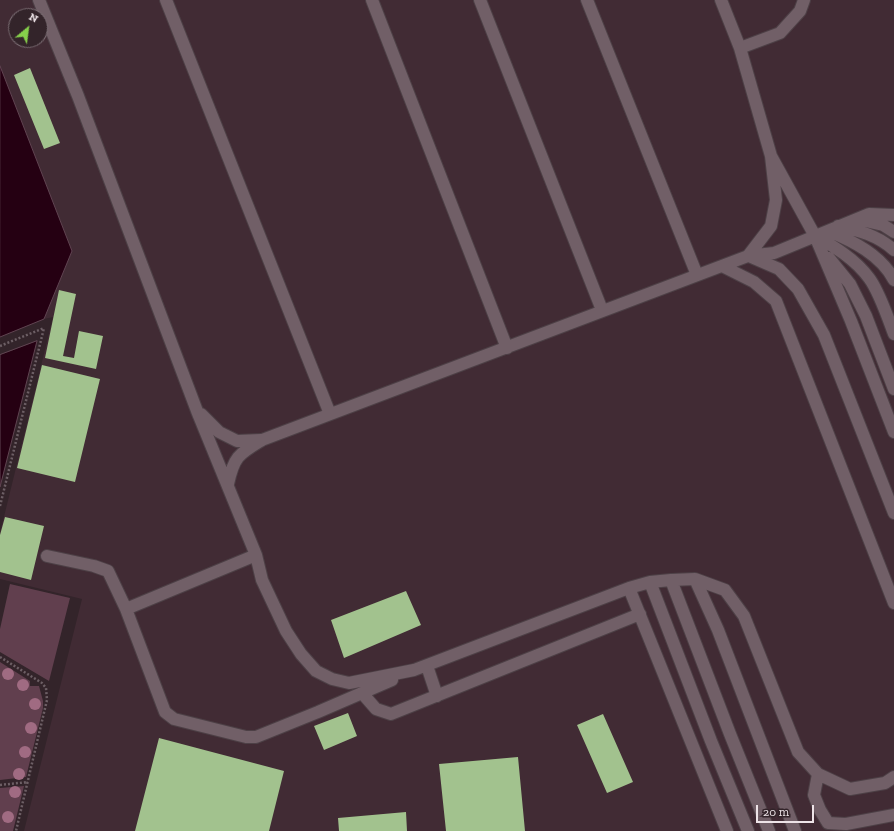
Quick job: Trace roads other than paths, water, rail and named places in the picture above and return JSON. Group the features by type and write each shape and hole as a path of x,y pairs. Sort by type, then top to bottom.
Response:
{"lane":[{"path":"39,0 78,96 197,411 256,555 262,580 286,630 301,654 316,671 332,679 349,683 414,670 629,588 650,582 695,579 725,590 744,616 798,752 818,774 850,789 885,783 894,777"},
{"path":"166,0 330,414"},
{"path":"372,0 507,348"},
{"path":"480,0 602,310"},
{"path":"587,0 697,275"},
{"path":"721,0 740,48 771,156 776,200 771,226 748,256"},
{"path":"740,48 780,33 800,11 804,0"},
{"path":"771,156 821,249 894,432"},
{"path":"228,484 232,468 241,452 262,440 748,256 774,253 869,214 894,215"},
{"path":"857,219 883,225 894,232"},
{"path":"833,228 864,232 888,244 894,250"},
{"path":"833,228 871,254 889,270 894,280"},
{"path":"815,236 832,245 853,260 869,278 884,307 894,334"},
{"path":"821,249 850,284 866,316 894,389"},
{"path":"748,256 780,269 798,289 824,335 894,513"},
{"path":"722,266 754,282 776,301 894,603"},
{"path":"197,411 219,432 237,441 262,440"},
{"path":"126,609 256,555"},
{"path":"46,556 94,566 108,571 126,609 165,712 174,719 246,737 256,736 414,670"},
{"path":"695,579 718,630 795,831"},
{"path":"671,580 769,831"},
{"path":"650,582 711,741 748,831"},
{"path":"629,588 727,831"},
{"path":"362,693 376,709 391,714 640,614"},
{"path":"427,666 438,696"},
{"path":"818,774 814,795 820,810 828,823 846,824 894,815"}]}
